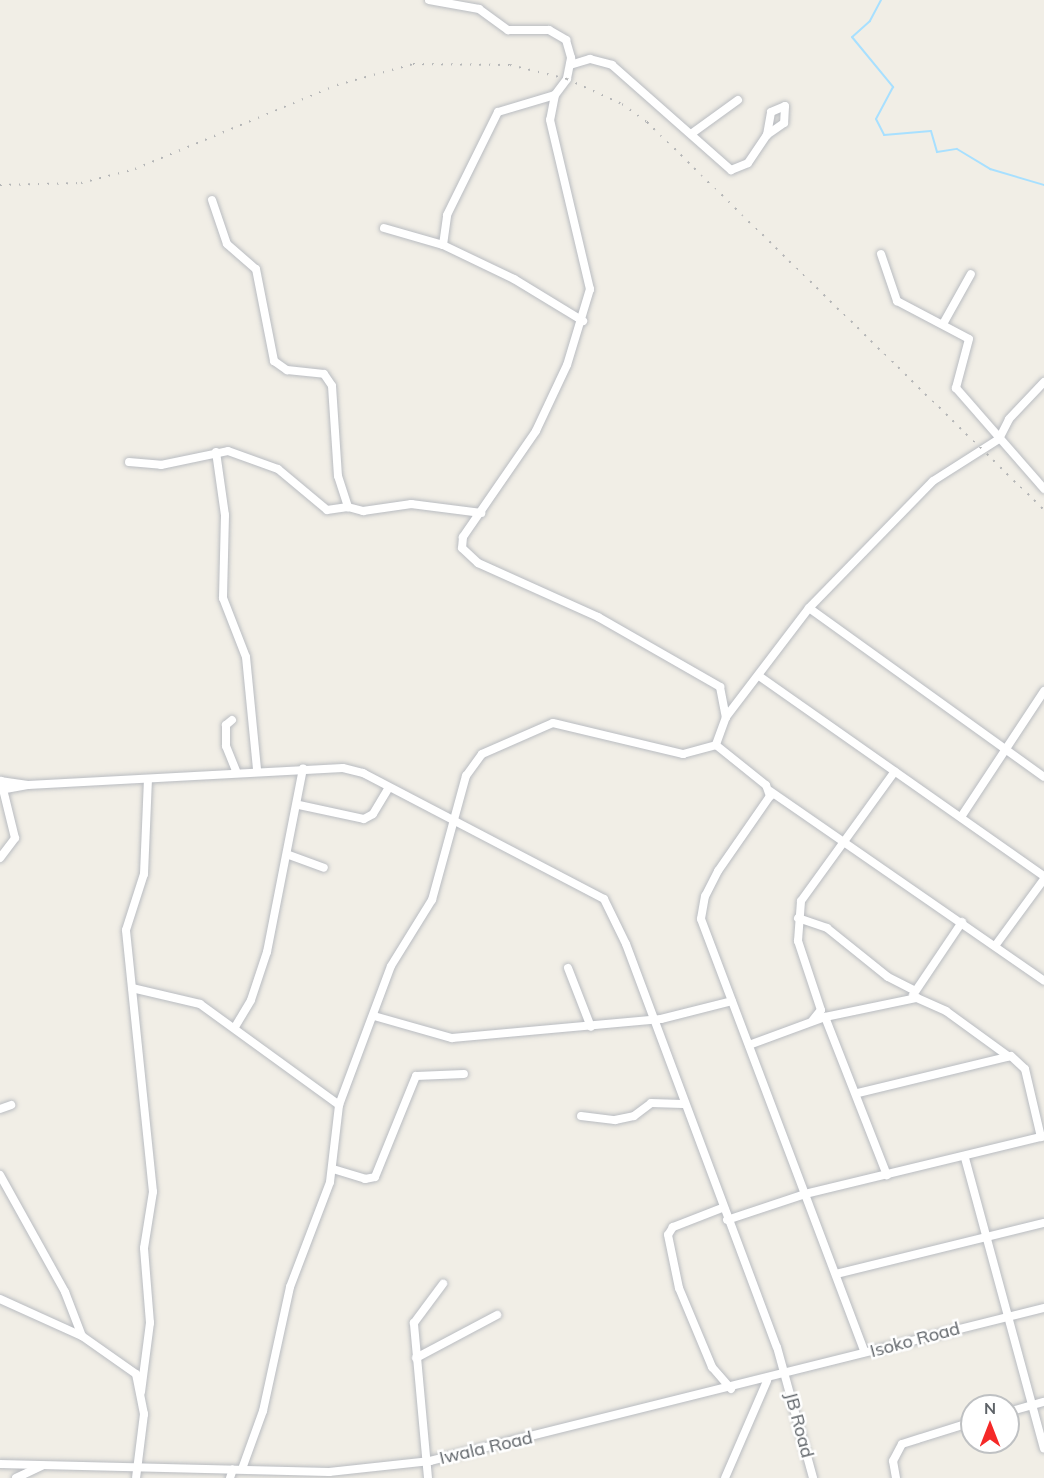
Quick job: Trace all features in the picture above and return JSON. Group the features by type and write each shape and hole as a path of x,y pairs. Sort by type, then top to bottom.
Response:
{"street":[{"path":"429,0 479,9 508,30 554,31 566,40 570,65 549,111 553,137 584,246 590,290 583,321 536,431 463,537 465,556 598,617 708,678 723,694 726,717"},
{"path":"570,65 590,59 612,66 736,172 767,135"},
{"path":"443,245 447,215 498,112 555,95"},
{"path":"691,134 738,100"},
{"path":"212,200 227,244 256,269 274,361 287,370 324,374 332,386 338,476 348,507"},
{"path":"384,228 443,245 535,290 583,321"},
{"path":"881,254 897,302 944,324 969,339 955,385 999,440 1044,489"},
{"path":"944,324 971,274"},
{"path":"716,745 726,717 809,608 933,481 999,440 1009,419 1044,382"},
{"path":"129,462 161,465 216,452 272,466 327,510 348,507 363,511 411,504 481,513"},
{"path":"216,452 225,515 223,598 246,657 258,770"},
{"path":"809,608 1007,748 1044,777"},
{"path":"759,676 1044,878 995,946"},
{"path":"961,817 1044,691"},
{"path":"232,720 226,725 226,746 236,771"},
{"path":"242,1469 263,1412 290,1287 333,1169 339,1105 391,966 432,900 461,786 480,756 544,724 562,723 683,754 716,745"},
{"path":"716,745 770,791 843,839 1044,981"},
{"path":"235,1027 258,982 289,855 299,805 303,768"},
{"name":"JB Road","path":"1,786 148,780 236,771 343,768 389,787 604,899 653,1020 785,1372 813,1478"},
{"path":"812,1021 821,1006 798,942 798,918 802,897 895,771"},
{"path":"136,1478 139,1466 141,1392 150,1323 144,1248 153,1192 126,930 144,874 148,780"},
{"path":"0,858 15,838 1,786"},
{"path":"299,805 364,819 374,814 389,787"},
{"path":"770,791 701,909 732,1001 865,1352"},
{"path":"289,855 324,868"},
{"path":"727,1220 805,1194 965,1158 1042,1137 1025,1069 927,1000 913,995 827,928 798,918"},
{"path":"749,1045 825,1017 913,995 962,922"},
{"path":"568,969 591,1026"},
{"path":"132,988 193,1000 235,1027 339,1105"},
{"path":"374,1016 452,1038 653,1020 732,1001"},
{"path":"825,1017 858,1093 887,1175"},
{"path":"858,1093 972,1070 1008,1056"},
{"path":"333,1169 365,1179 375,1177 416,1076 464,1074"},
{"path":"581,1116 615,1120 634,1116 651,1103 683,1104"},
{"path":"0,1109 11,1105"},
{"path":"965,1158 982,1236 1044,1448"},
{"path":"0,1175 64,1292 82,1336"},
{"path":"722,1208 673,1227 668,1235 679,1288 712,1367 731,1389"},
{"path":"836,1274 982,1236 1044,1223"},
{"path":"428,1478 430,1461 416,1358 416,1315 443,1284"},
{"path":"0,1299 82,1336 129,1365 141,1392"},
{"name":"Isoko Road","path":"785,1372 1044,1308"},
{"path":"416,1358 497,1315"},
{"name":"Iwala Road","path":"0,1464 242,1469 304,1475 430,1461 767,1381 785,1372"},
{"path":"725,1478 767,1381"},
{"path":"1020,1408 1044,1402"},
{"path":"896,1478 893,1461 902,1444 960,1426"},
{"path":"16,1478 42,1466"},
{"path":"230,1478 232,1469"}],"waterway":[{"path":"881,0 870,21 852,37 893,87 876,119 884,135 931,131 937,152 957,149 990,169 1044,185"}],"railway":[{"path":"0,185 81,183 135,169 337,85 413,64 510,65 567,79 622,104 647,122 1044,510"}]}
